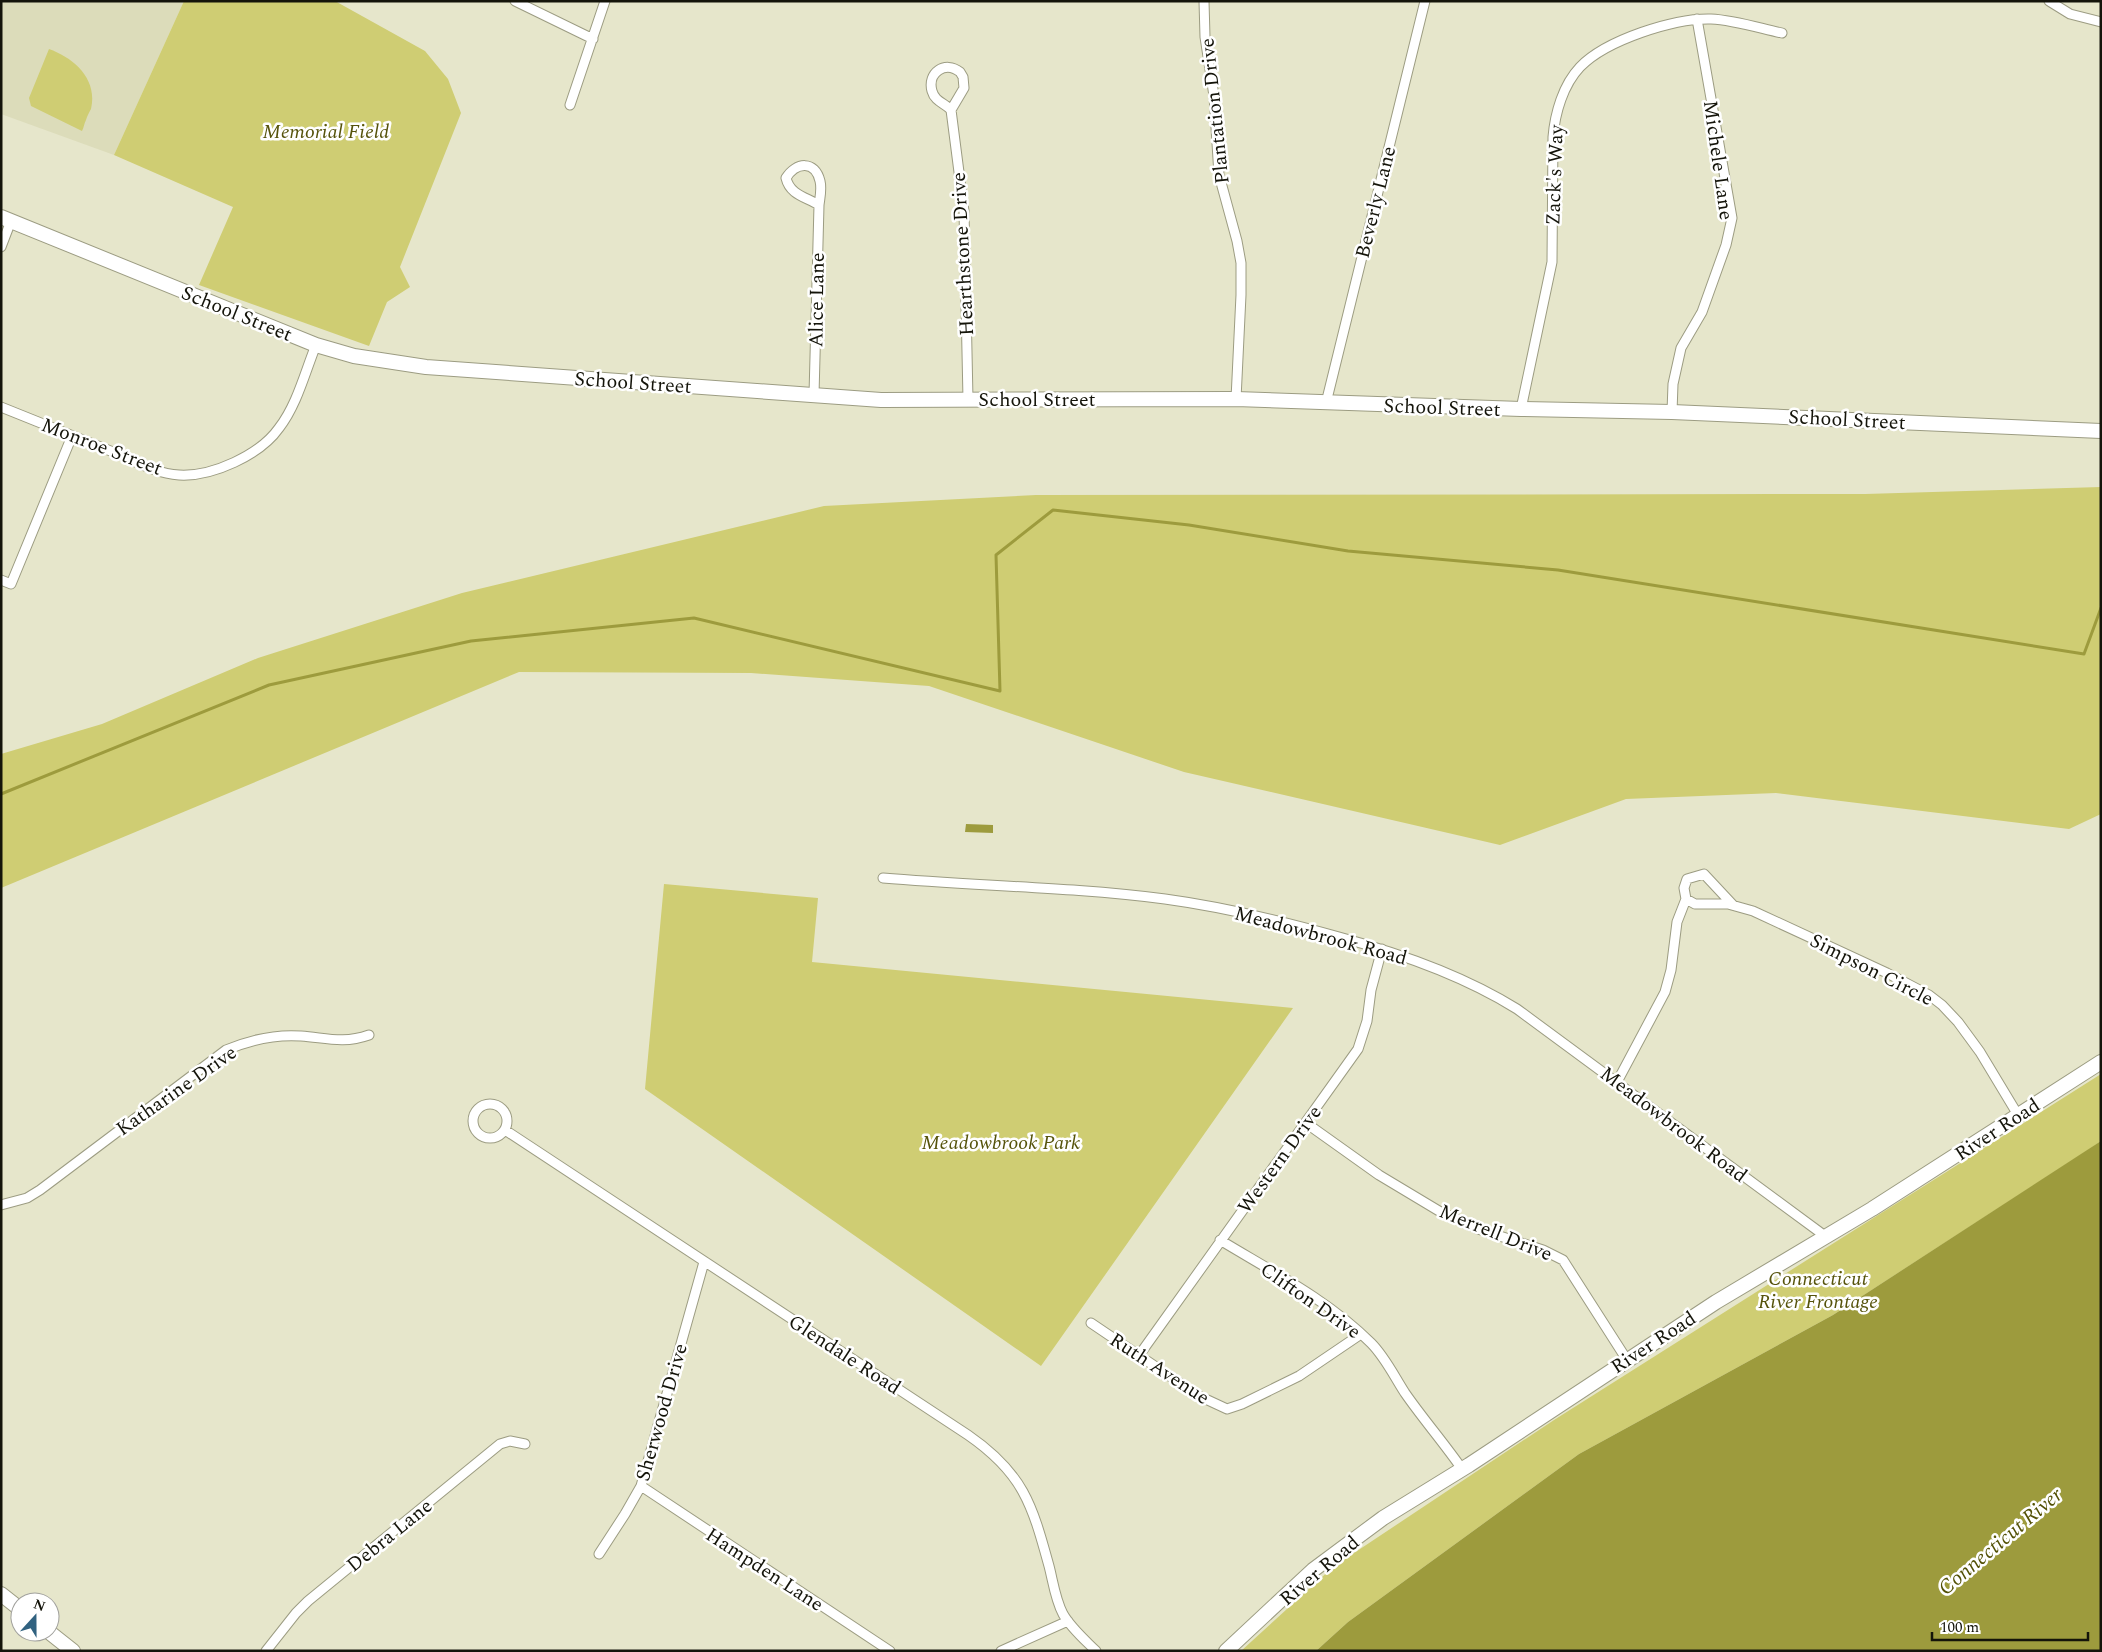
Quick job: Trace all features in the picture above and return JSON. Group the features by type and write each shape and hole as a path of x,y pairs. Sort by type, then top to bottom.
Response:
{"street":[{"path":"515,1 593,39"},
{"path":"570,105 604,1"},
{"name":"Plantation Drive","path":"1204,1 1205,37 1214,96 1219,175 1238,241 1241,263 1236,399"},
{"name":"Beverly Lane","path":"1326,403 1425,1"},
{"path":"2049,1 2070,14 2101,22"},
{"name":"Zack's Way","path":"1521,409 1552,262 1553,137 1555,117 1563,95 1580,67 1608,48 1655,28 1676,22 1697,19 1727,21 1782,33"},
{"name":"Michele Lane","path":"1672,412 1673,384 1681,348 1702,312 1726,245 1732,218 1697,19"},
{"path":"947,66 960,72 964,82 962,93 951,110 937,100 931,86 934,73 938,69 947,66"},
{"name":"Hearthstone Drive","path":"951,110 964,211 968,399"},
{"name":"Alice Lane","path":"814,395 821,189 818,174 813,168 805,165 796,167 786,178 788,186 794,193 819,205"},
{"path":"1,247 6,219"},
{"name":"School Street","path":"6,219 316,345 354,356 426,367 881,400 1236,399 1521,409 1672,412 2101,431"},
{"name":"Monroe Street","path":"1,407 149,467 178,475 206,473 235,462 262,445 279,428 293,404 316,345"},
{"path":"1,580 11,584 72,436"},
{"name":"Simpson Circle","path":"1617,1082 1665,992 1671,970 1677,922 1686,899 1684,888 1688,879 1694,875 1704,874 1733,905"},
{"name":"Meadowbrook Road","path":"883,878 1164,899 1248,914 1382,948 1498,997 1517,1009 1825,1236"},
{"name":"Simpson Circle","path":"1686,899 1695,904 1733,905 1754,911 1910,984 1935,1000 1958,1022 1980,1052 2018,1115"},
{"name":"Western Drive","path":"1140,1354 1358,1049 1367,1020 1371,990 1382,948"},
{"name":"Katharine Drive","path":"1,1205 27,1198 40,1190 226,1050 240,1044 271,1037 303,1036 337,1041 353,1040 369,1035"},
{"name":"River Road","path":"1226,1651 1322,1563 1383,1518 1462,1469 1753,1279 1908,1186 2101,1062"},
{"name":"Merrell Drive","path":"1306,1123 1379,1175 1439,1211 1484,1231 1546,1252 1563,1260 1627,1360"},
{"name":"Glendale Road","path":"505,1130 968,1435 1004,1464 1029,1501 1039,1530 1058,1603 1068,1622 1096,1651"},
{"name":"Clifton Drive","path":"1220,1240 1297,1286 1361,1334 1384,1359 1406,1394 1462,1469"},
{"name":"Sherwood Drive","path":"598,1554 641,1486 704,1262"},
{"name":"Ruth Avenue","path":"1091,1323 1140,1354 1199,1396 1227,1409 1242,1404 1299,1376 1361,1334"},
{"name":"Debra Lane","path":"266,1651 308,1601 500,1444 510,1441 525,1444"},
{"name":"Hampden Lane","path":"641,1486 890,1651"},
{"path":"1001,1651 1068,1622"},
{"path":"60,1641 73,1651"}],"shaded area":[{"path":"1,1 184,1 114,155 1,114"}],"green space":[{"name":"Memorial Field","path":"184,1 335,1 425,51 448,79 461,113 400,267 410,287 387,302 369,346 199,285 233,207 114,155"},
{"path":"49,49 75,64 82,71 91,88 91,109 82,131 31,106 29,98"},
{"path":"2101,487 2101,814 2069,829 1776,793 1626,799 1500,845 1184,772 929,686 751,673 519,672 1,888 1,754 102,724 258,658 462,593 824,506 1036,495 1865,494"},
{"name":"Meadowbrook Park","path":"664,884 818,898 812,962 1293,1008 1041,1366 645,1089"},
{"name":"Connecticut River Frontage","path":"2101,1074 2101,1141 2088,1150 1833,1315 1579,1454 1348,1622 1316,1651 1241,1651 1333,1567 1554,1420"}],"water":[{"path":"966,824 993,825 993,833 965,832"},
{"name":"Connecticut River","path":"2101,1141 2101,1651 1316,1651 1348,1622 1579,1454 1833,1315"}],"waterway":[{"path":"1,794 269,685 471,641 694,618 1000,691 996,555 1053,510 1189,525 1348,551 1558,570 2084,654 2101,608"}]}
